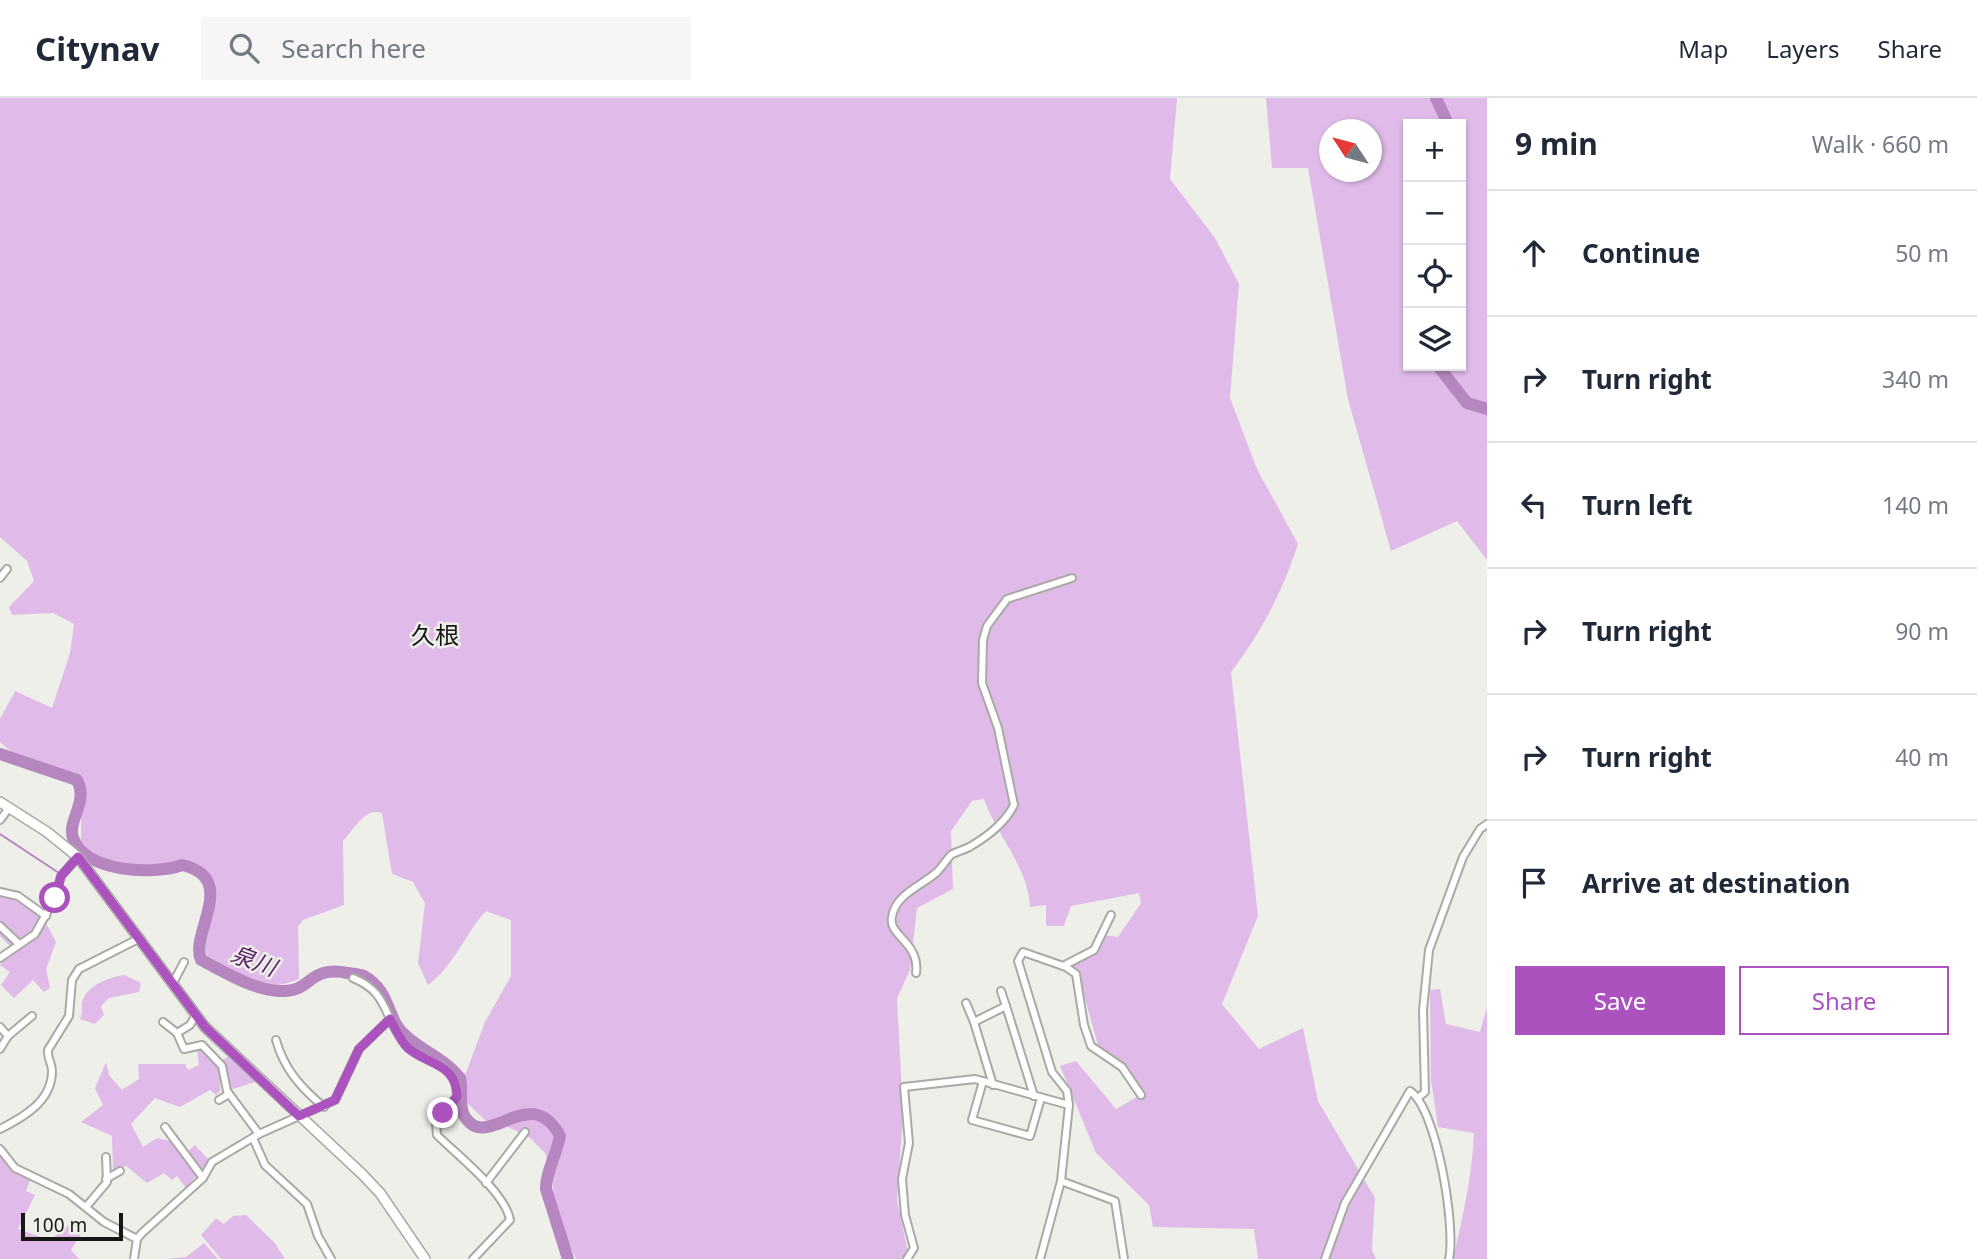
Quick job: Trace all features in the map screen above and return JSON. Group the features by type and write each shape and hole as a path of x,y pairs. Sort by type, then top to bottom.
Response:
{"street":[{"path":"0,578 7,569"},
{"path":"916,973 914,951 893,927 892,917 897,906 908,892 936,873 952,855 971,846 1001,823 1014,805 998,729 982,683 983,640 987,625 1007,599 1072,578"},
{"path":"0,802 47,832 78,857 196,1015 222,1045 380,1194 425,1259"},
{"path":"0,820 9,808"},
{"path":"1419,1097 1425,1091 1423,1010 1429,950 1463,857 1480,829 1487,824"},
{"path":"0,958 35,934 46,916 61,876 78,857"},
{"path":"0,892 18,897 46,916"},
{"path":"1063,966 1094,950 1111,915"},
{"path":"0,926 19,944"},
{"path":"0,1129 41,1103 47,1094 52,1070 48,1049 69,1016 74,975 79,969 140,938"},
{"path":"1040,1259 1061,1181 1069,1105 1067,1091 1052,1072 1017,961 1023,952 1063,966 1076,974 1084,1025 1091,1046 1122,1068 1141,1095"},
{"path":"173,983 184,962"},
{"path":"353,978 369,985 380,996 406,1045 449,1071 457,1088 454,1104 436,1124 437,1135 485,1182 509,1212 510,1220 473,1259"},
{"path":"983,1081 972,1120 1030,1136 1038,1097 1001,991"},
{"path":"966,1003 993,1085"},
{"path":"974,1022 1006,1006"},
{"path":"177,1033 190,1025 196,1015"},
{"path":"0,1049 8,1036 32,1016"},
{"path":"134,1259 137,1239 203,1178 212,1162 256,1136 335,1100 359,1049 390,1019"},
{"path":"163,1022 177,1033 184,1049 202,1045 215,1056 222,1066 222,1079 229,1094 256,1136 265,1165 307,1204 318,1236 331,1259"},
{"path":"0,1027 8,1036"},
{"path":"276,1040 283,1063 307,1094 324,1107"},
{"path":"437,1062 442,1055"},
{"path":"906,1259 914,1248 905,1215 902,1180 909,1143 904,1087 965,1079 983,1081 1069,1105"},
{"path":"1325,1259 1345,1203 1410,1091 1419,1097 1430,1123 1450,1200 1449,1259"},
{"path":"219,1100 229,1094"},
{"path":"165,1127 203,1178"},
{"path":"485,1182 525,1132"},
{"path":"0,1149 15,1168 69,1194 104,1222 137,1239"},
{"path":"106,1157 106,1179"},
{"path":"86,1207 106,1179 120,1171"},
{"path":"1061,1181 1115,1201 1124,1259"}],"shaded area":[{"path":"0,98 1177,98 1170,179 1215,238 1239,284 1230,398 1257,469 1298,544 1270,611 1231,672 1258,916 1222,1004 1259,1049 1303,1028 1318,1101 1375,1198 1372,1250 1376,1259 1258,1259 1254,1229 1153,1227 1149,1205 1096,1153 1060,1066 1076,1061 1116,1109 1140,1095 1099,1049 1078,973 1071,965 1094,953 1103,935 1118,937 1141,903 1139,893 1071,906 1064,926 1046,926 1046,905 1030,907 1024,879 984,799 972,801 951,831 953,889 917,908 910,970 897,998 903,1115 897,1200 908,1253 903,1259 576,1259 556,1216 552,1178 545,1153 530,1138 508,1127 486,1121 466,1102 464,1078 485,1022 511,976 511,920 486,911 445,969 428,985 418,963 425,903 413,882 392,874 382,813 365,816 343,841 344,905 303,920 298,927 299,979 272,986 249,984 204,961 199,946 200,938 214,896 208,879 191,864 173,863 127,871 93,858 81,849 81,780 15,755 0,742 0,719 15,691 52,708 70,653 74,624 53,613 12,615 9,607 34,581 27,561 0,537"},
{"path":"1266,98 1487,98 1487,560 1457,521 1391,551 1348,399 1308,168 1272,168"},
{"path":"0,895 39,910 56,942 46,969 50,988 44,992 33,980 14,998 1,985 10,972 0,965 12,948 0,936"},
{"path":"124,975 141,983 139,992 109,998 101,1006 104,1015 95,1024 80,1019 82,1002 89,991 106,980"},
{"path":"1440,989 1446,1024 1480,1032 1487,1007 1487,1259 1453,1259 1464,1212 1474,1133 1438,1127 1431,1080 1430,990"},
{"path":"204,1047 220,1068 220,1091 216,1095 210,1090 180,1107 155,1098 131,1124 143,1147 157,1138 175,1142 186,1153 195,1145 209,1160 186,1188 177,1176 172,1180 164,1173 147,1183 126,1166 113,1170 112,1136 81,1122 103,1105 95,1088 106,1062 109,1075 122,1090 139,1079 138,1064 185,1064 188,1070 199,1065 197,1049"},
{"path":"228,1057 255,1082 230,1090 222,1079 222,1060"},
{"path":"0,1152 8,1166 31,1178 26,1191 35,1195 18,1229 50,1240 74,1221 86,1227 71,1250 79,1259 0,1259"},
{"path":"246,1215 274,1242 285,1259 221,1259 201,1235 216,1218 224,1224 233,1216"},
{"path":"204,1243 218,1259 166,1259 186,1257"}],"waterway":[{"path":"1436,98 1446,119"},
{"path":"1442,371 1467,403 1487,409"},
{"name":"泉川","path":"0,754 77,780 81,796 73,824 73,838 80,850 91,858 105,865 122,868 155,870 182,865 199,872 208,882 210,894 199,949 201,960 249,984 280,991 299,988 324,973 364,976 380,990 400,1029 460,1078 463,1113 474,1126 485,1127 523,1115 536,1114 548,1121 560,1136 546,1189 568,1259"},
{"path":"0,834 59,873 73,856"}],"district":[{"name":"久根","path":"435,634"}],"route":[{"path":"55,898 61,876 78,857 205,1027 299,1116 335,1100 359,1049 390,1019 411,1050 449,1071 457,1088 457,1097 454,1104 443,1113"}]}
